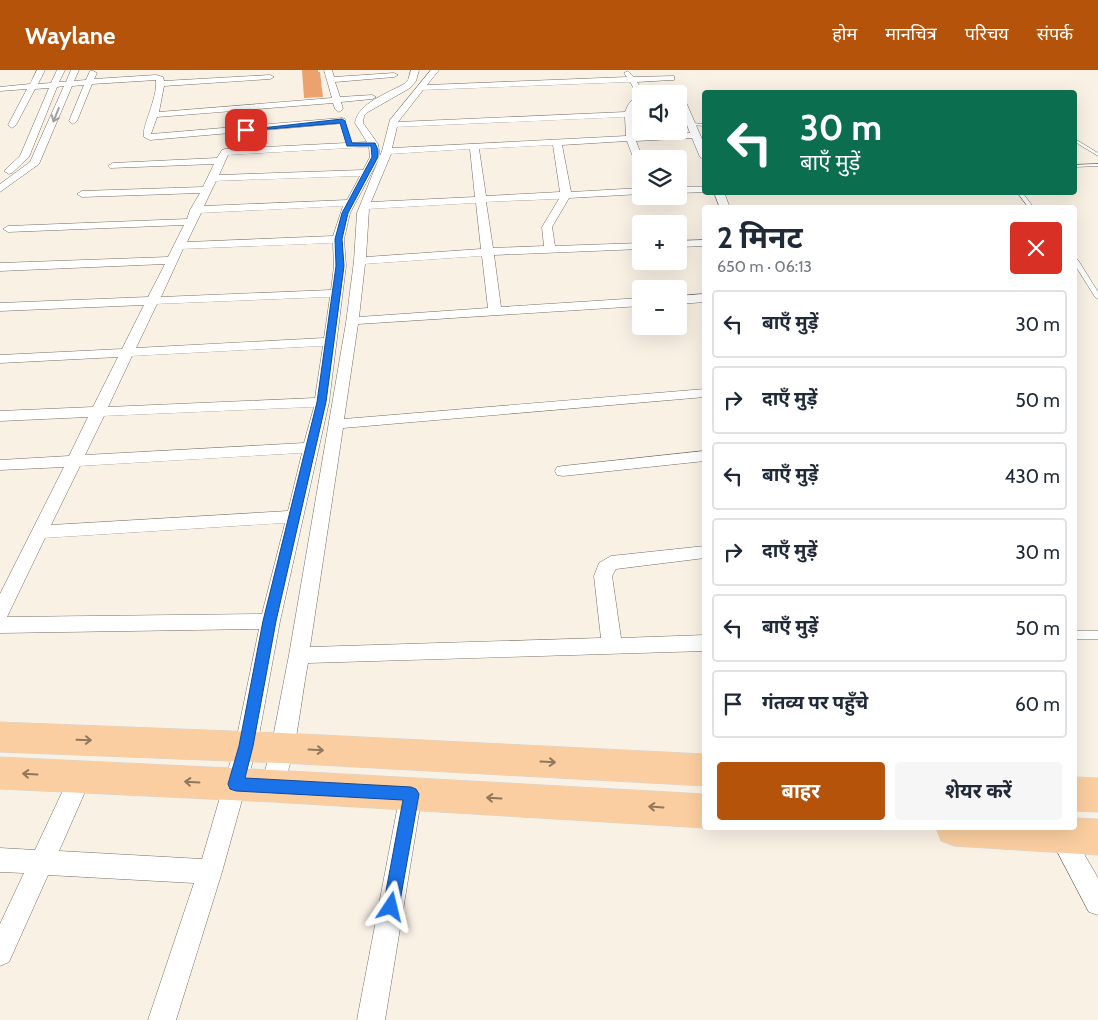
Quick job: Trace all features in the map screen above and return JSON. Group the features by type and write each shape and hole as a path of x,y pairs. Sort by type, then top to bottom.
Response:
{"main road":[{"path":"0,737 246,746 702,770"},
{"path":"0,773 236,784 702,811"},
{"path":"1077,794 1098,795"},
{"path":"1023,830 1058,831 1098,837"}],"street":[{"path":"12,125 41,70"},
{"path":"0,172 20,162 24,157 61,70"},
{"path":"0,189 30,168 39,156 75,70"},
{"path":"73,121 94,70"},
{"path":"328,70 346,133"},
{"path":"380,147 359,122 360,116 365,110 407,86 412,81 415,70"},
{"path":"272,786 282,748 299,655 334,424 352,322 360,261 361,220 357,204 365,173 400,111 435,70"},
{"path":"624,70 634,80 641,94 632,105 629,114 630,138 635,150"},
{"path":"419,88 634,80 670,74"},
{"path":"330,80 394,75"},
{"path":"0,89 159,77 270,77"},
{"path":"159,77 158,104 147,135 159,138 346,133 380,147 474,146 496,132 629,114"},
{"path":"154,115 372,96"},
{"path":"205,101 271,98 271,104"},
{"path":"158,104 167,103"},
{"path":"687,117 692,124 702,149"},
{"path":"392,125 496,132 557,142 696,135"},
{"path":"0,613 125,353 225,152 346,133"},
{"path":"550,250 546,233 547,227 566,195 557,142"},
{"path":"474,146 495,311"},
{"path":"162,1020 210,872 246,746 270,621 322,402 340,266 338,239 345,213 357,204 380,147"},
{"path":"113,166 220,161"},
{"path":"152,185 166,163"},
{"path":"82,194 152,185 208,184 365,173"},
{"path":"687,190 702,190"},
{"path":"8,229 357,204 632,191"},
{"path":"178,246 338,239"},
{"path":"687,244 702,243"},
{"path":"360,261 487,252 632,246"},
{"path":"0,267 171,260"},
{"path":"0,308 337,294"},
{"path":"687,299 702,298"},
{"path":"352,322 632,303"},
{"path":"0,359 329,342"},
{"path":"334,424 702,393"},
{"path":"0,416 322,402"},
{"path":"0,465 311,448"},
{"path":"563,471 702,456"},
{"path":"39,532 296,516"},
{"path":"612,646 602,576 605,568 611,563 702,552"},
{"path":"0,625 270,621"},
{"path":"299,655 702,643"},
{"path":"0,953 81,776"},
{"path":"370,1020 411,794"},
{"path":"1058,831 1098,903"},
{"path":"0,860 210,872"}],"lane":[{"path":"692,124 702,125"},
{"path":"1077,141 1098,155"},
{"path":"1077,166 1098,165"},
{"path":"1021,195 1030,205"},
{"path":"1077,264 1098,296"},
{"path":"1077,636 1098,635"}],"building":[{"path":"302,70 318,70 320,72 323,97 304,98"}],"route":[{"path":"246,130 342,121 350,145 373,144 375,157 345,213 338,239 340,266 322,402 270,621 246,746 236,784 411,794 391,907"}]}
